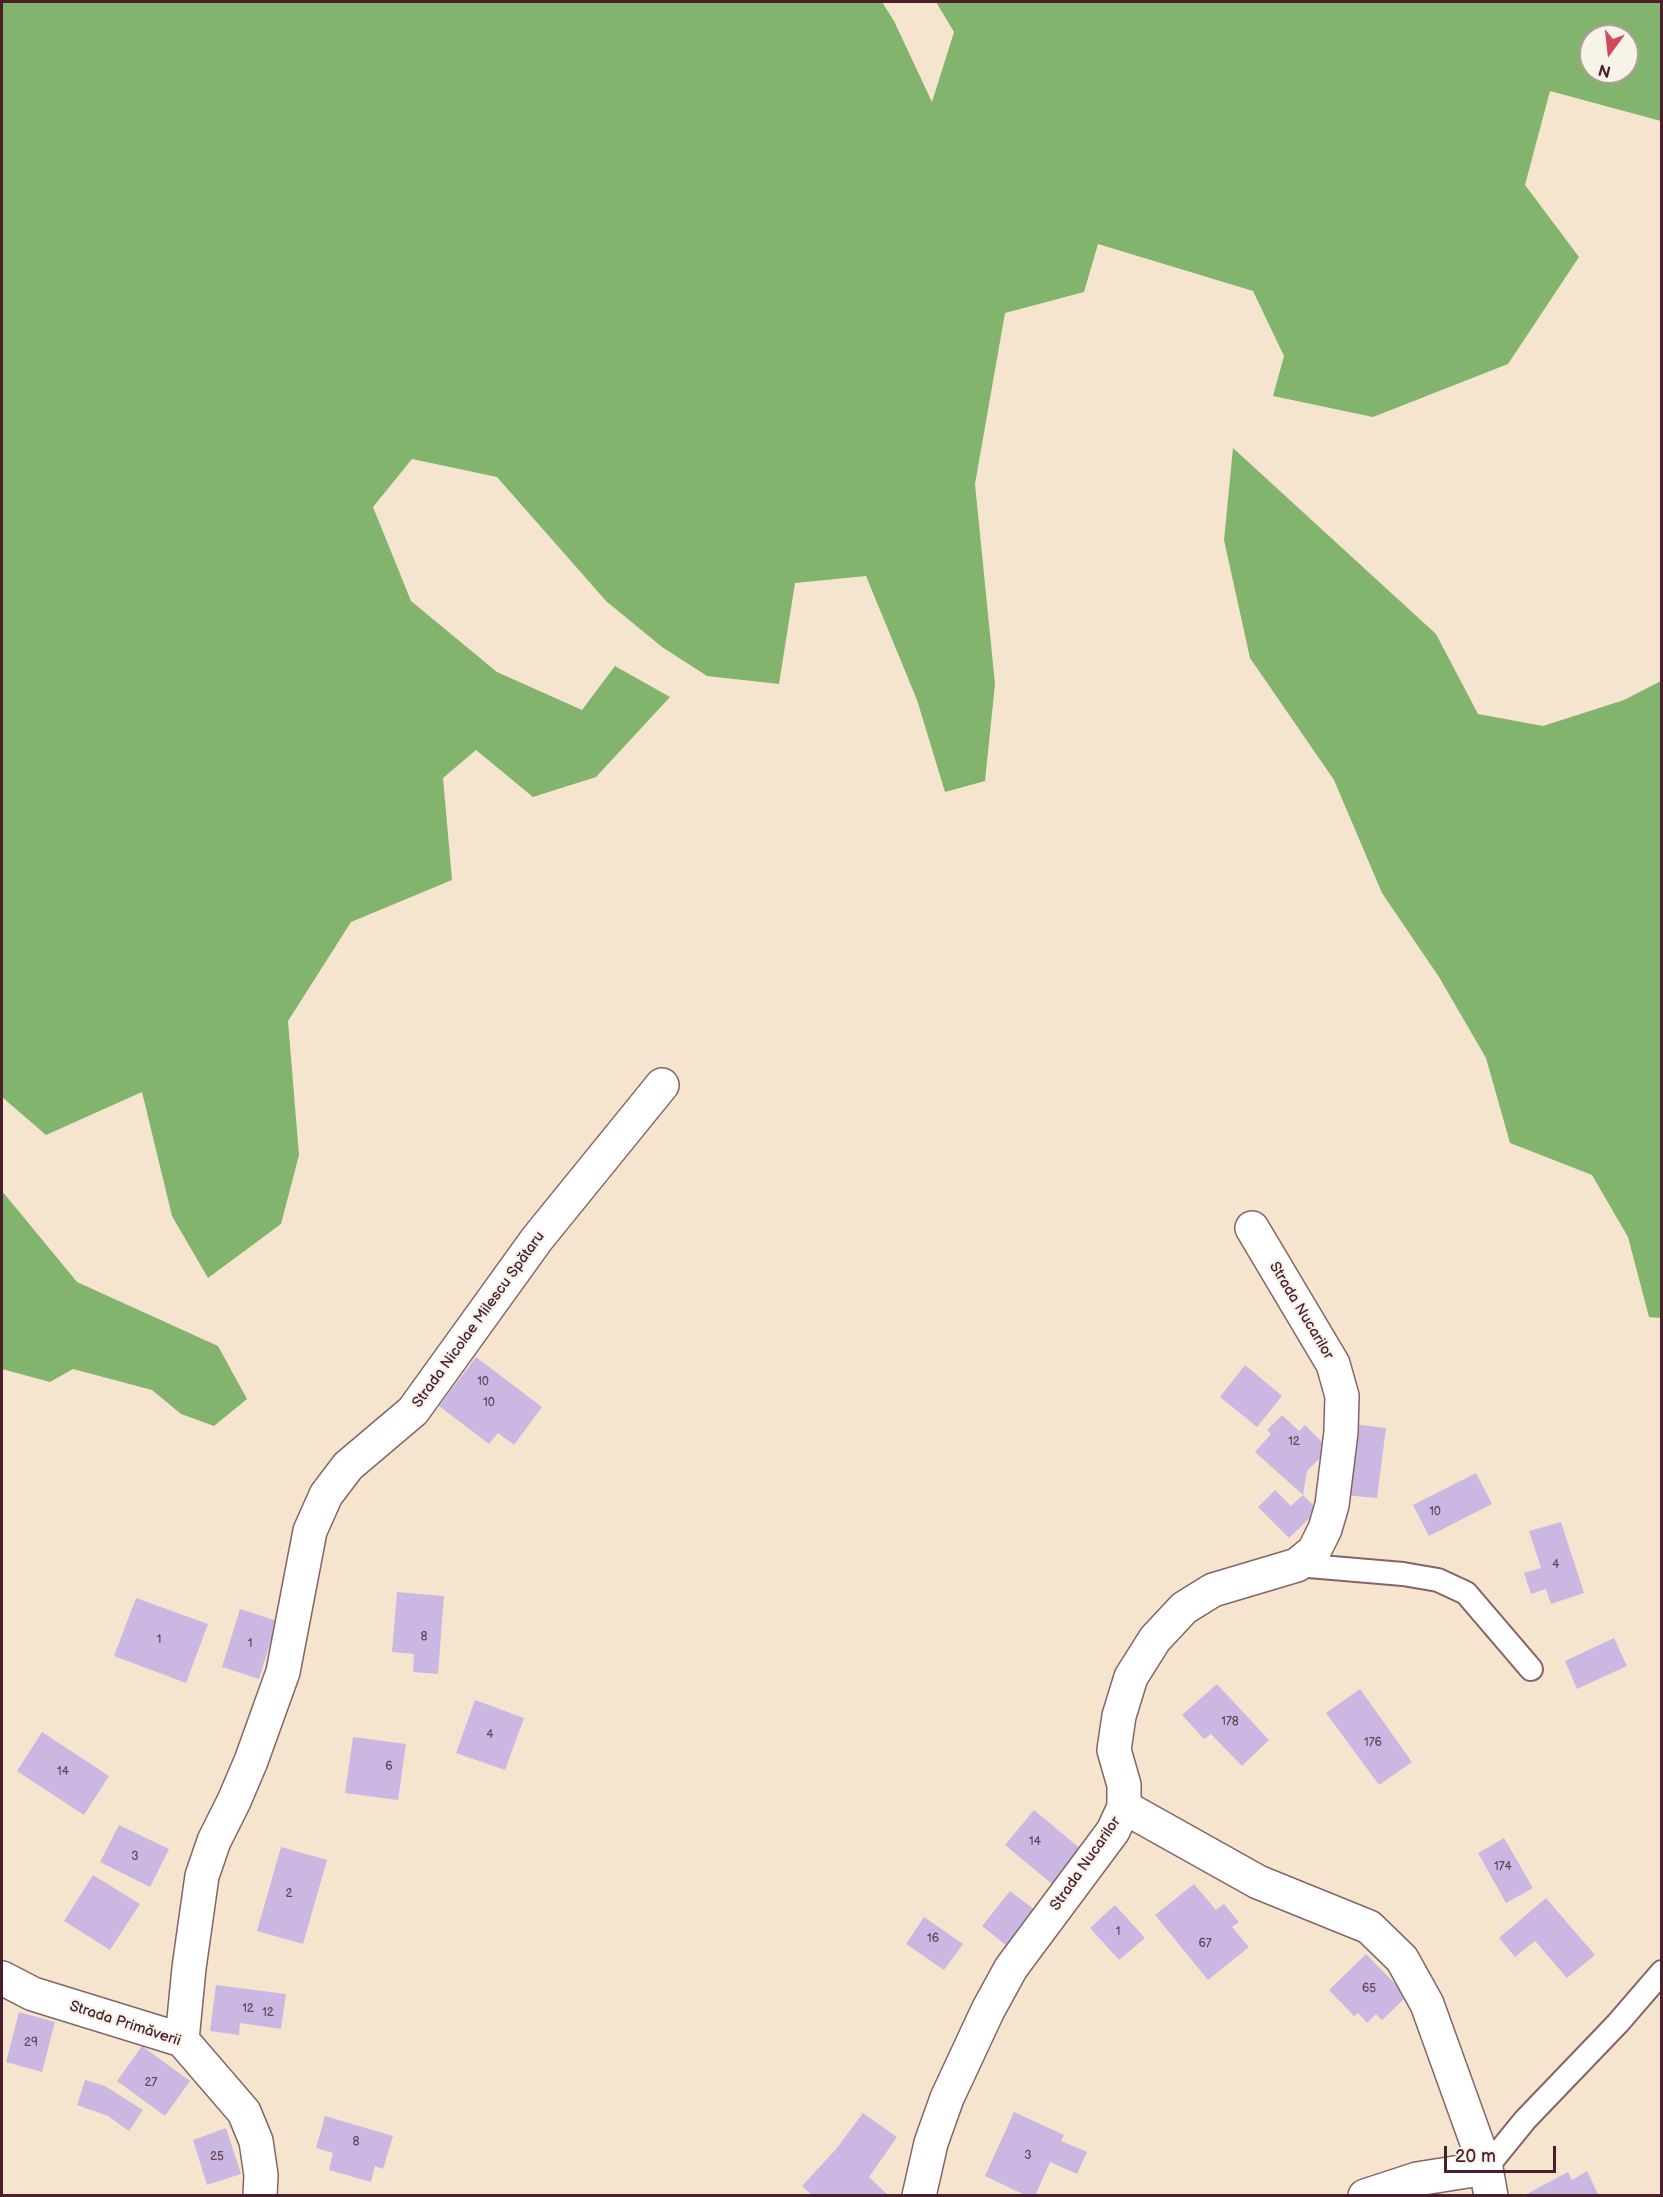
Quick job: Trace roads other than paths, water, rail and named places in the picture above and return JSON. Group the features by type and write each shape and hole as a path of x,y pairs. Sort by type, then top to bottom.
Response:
{"street":[{"name":"Strada Nicolae Milescu Spătaru","path":"182,2040 202,1876 214,1841 251,1761 284,1672 310,1532 326,1495 348,1466 413,1411 537,1239 662,1085"},
{"name":"Strada Nucarilor","path":"919,2196 931,2143 947,2098 988,2010 1011,1968 1113,1831 1124,1807 1124,1785 1114,1750 1119,1716 1131,1677 1155,1640 1184,1608 1213,1590 1298,1565 1314,1551 1325,1528 1332,1505 1341,1432 1342,1396 1333,1364 1252,1228"},
{"path":"1124,1807 1258,1882 1370,1927 1402,1959 1427,2004 1488,2182 1417,2180 1365,2196"},
{"name":"Strada Primăverii","path":"2,1978 33,1994 182,2040 244,2112 256,2141 261,2175 260,2196"}],"lane":[{"name":"Strada Nucarilor","path":"1298,1565 1403,1574 1438,1580 1466,1593 1531,1669"},
{"path":"1488,2182 1525,2120 1618,2023 1662,1972"}]}
